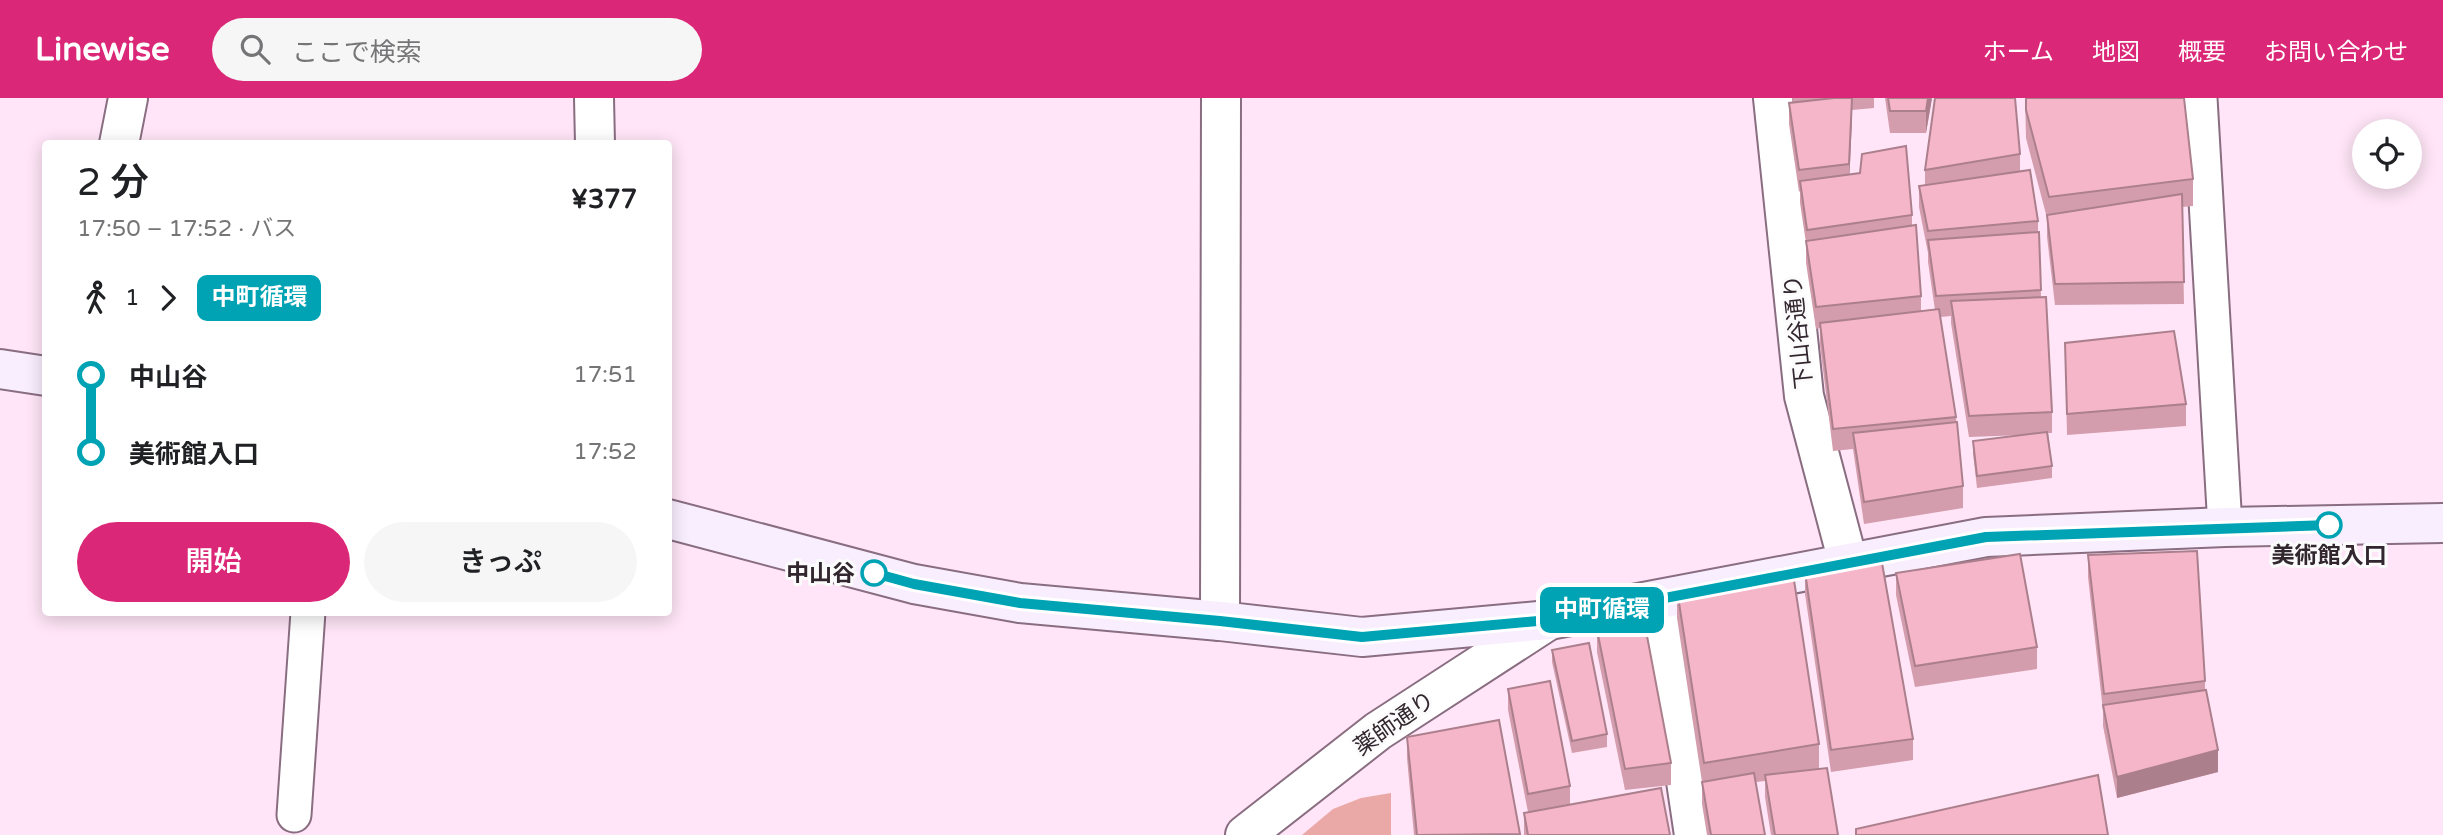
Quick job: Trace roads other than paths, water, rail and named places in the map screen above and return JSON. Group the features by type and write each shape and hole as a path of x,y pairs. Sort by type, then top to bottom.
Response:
{"main road":[{"path":"0,369 42,375"},
{"path":"672,520 914,584 1020,603 1362,637 1549,620 1986,537 2225,527 2443,523"}],"street":[{"path":"120,140 128,98"},
{"path":"594,98 595,140"},
{"path":"1220,621 1221,98"},
{"name":"下山谷通り","path":"1773,98 1804,396 1848,562"},
{"path":"1659,600 1694,835"},
{"name":"薬師通り","path":"1245,835 1378,731 1549,620"}],"lane":[{"path":"2200,98 2225,527"},
{"path":"294,815 308,616"}],"place":[{"name":"美術館入口","path":"2329,525"},
{"name":"中山谷","path":"874,573"}]}
